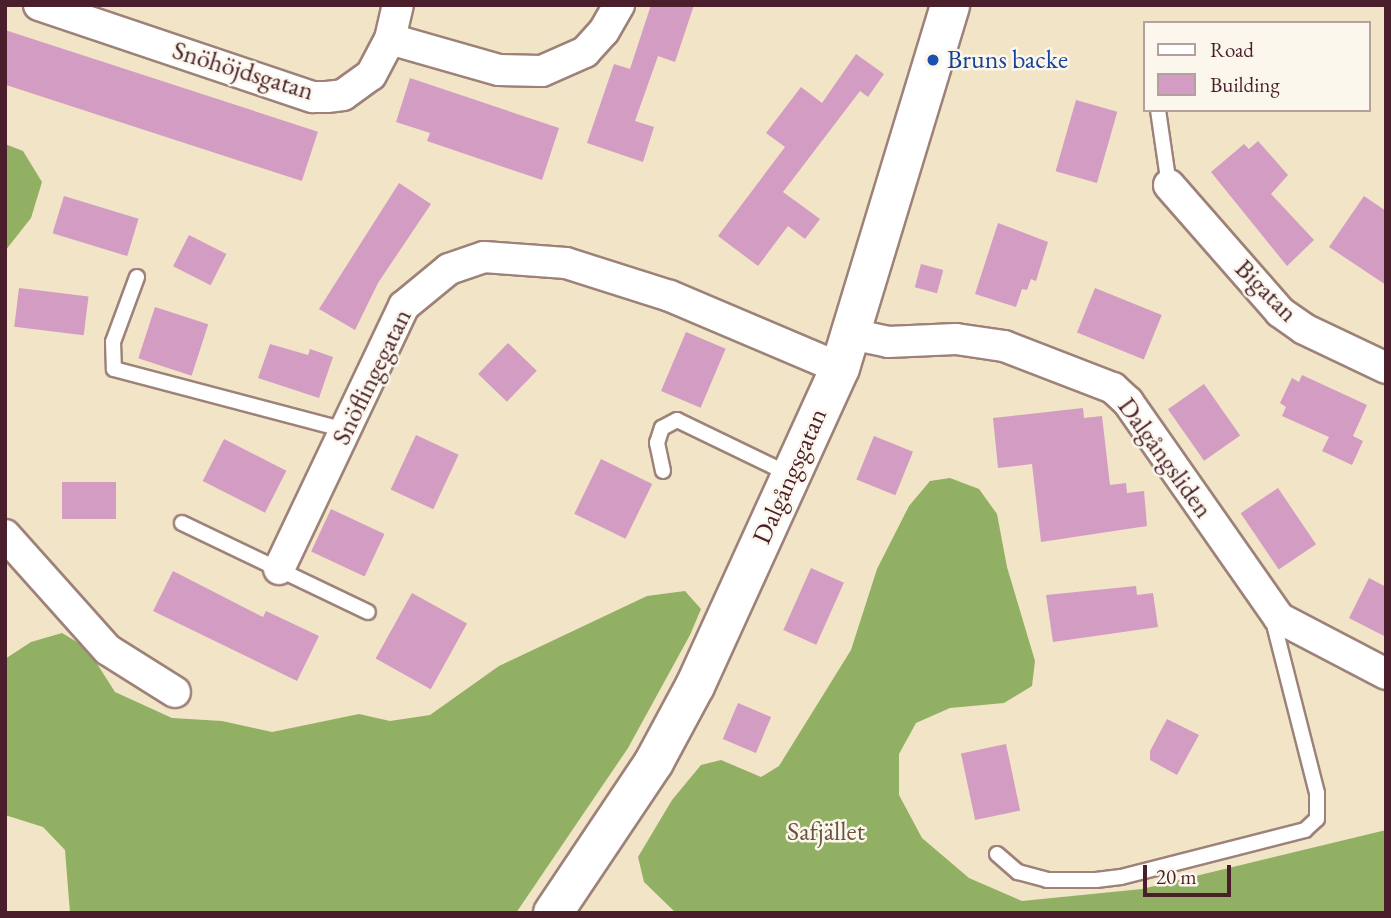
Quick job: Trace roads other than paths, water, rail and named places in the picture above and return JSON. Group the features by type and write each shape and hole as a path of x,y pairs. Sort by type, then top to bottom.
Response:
{"street":[{"name":"Snöhöjdsgatan","path":"39,5 313,97 343,95 357,88 371,75 390,39 398,5"},
{"path":"390,39 499,71 542,71 585,52 604,31 619,5"},
{"name":"Dalgångsgatan","path":"553,913 654,762 695,686 845,351 950,5"},
{"name":"Bigatan","path":"1169,185 1280,312 1304,329 1386,368"},
{"name":"Snöflingegatan","path":"279,569 404,306 449,269 484,257 538,259 622,278 845,351"},
{"name":"Dalgångsliden","path":"845,351 888,342 956,339 1004,346 1113,388 1128,402 1279,618 1386,674"},
{"path":"5,535 108,650 175,692"}],"lane":[{"path":"1158,112 1169,185"},
{"path":"137,277 113,342 110,359 114,369 345,430"},
{"path":"663,471 657,443 662,428 677,420 791,474"},
{"path":"182,523 368,612"},
{"path":"997,855 1018,872 1047,880 1096,880 1121,877 1305,830 1317,819 1317,793 1275,628 1279,618"}],"place":[{"name":"Bruns backe","path":"933,60"}],"park label":[{"name":"Safjället","path":"826,832"}]}
